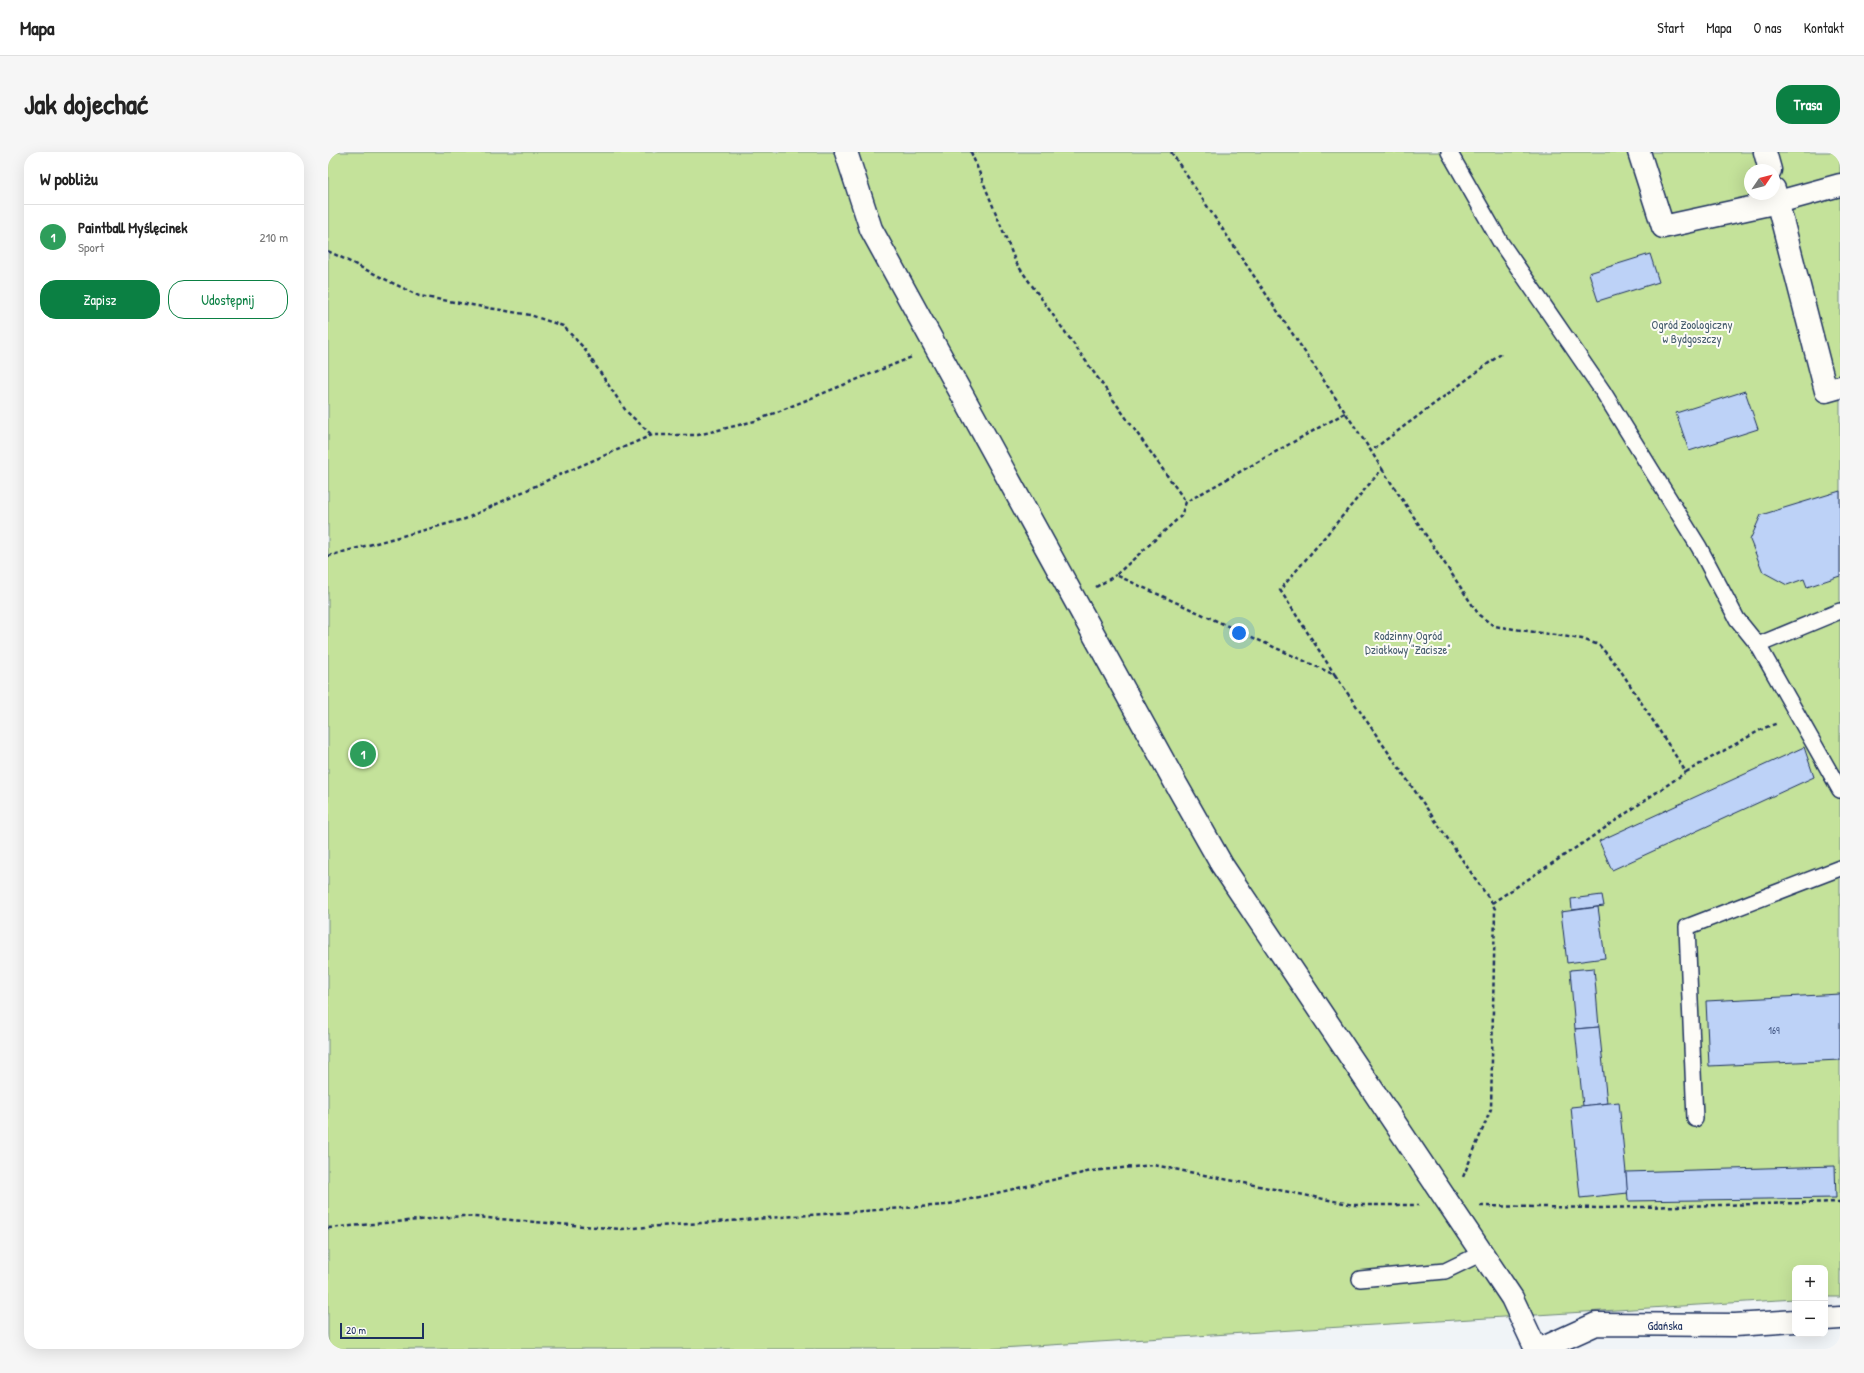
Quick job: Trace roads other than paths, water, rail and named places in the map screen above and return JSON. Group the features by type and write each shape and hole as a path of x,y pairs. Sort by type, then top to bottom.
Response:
{"street":[{"path":"846,152 871,229 1222,865 1512,1298 1536,1349"},
{"path":"1639,152 1663,227 1758,200"},
{"path":"1765,152 1768,164"},
{"path":"1780,194 1840,185"},
{"path":"1777,200 1826,391 1840,387"},
{"path":"1828,1319 1840,1318"},
{"name":"Gdańska","path":"1541,1349 1596,1324 1735,1325 1792,1321"}],"lane":[{"path":"1449,152 1501,243 1602,390 1699,547 1737,620 1758,644 1840,790"},
{"path":"1758,644 1840,611"},
{"path":"1695,1119 1687,927 1840,868"},
{"path":"1360,1279 1445,1271 1482,1253"}],"place":[{"name":"Paintball Myślęcinek","path":"363,754"}],"park label":[{"name":"Ogród Zoologiczny w Bydgoszczy","path":"1692,331"},
{"name":"Rodzinny Ogród Działkowy \"Zacisze\"","path":"1408,642"}]}
